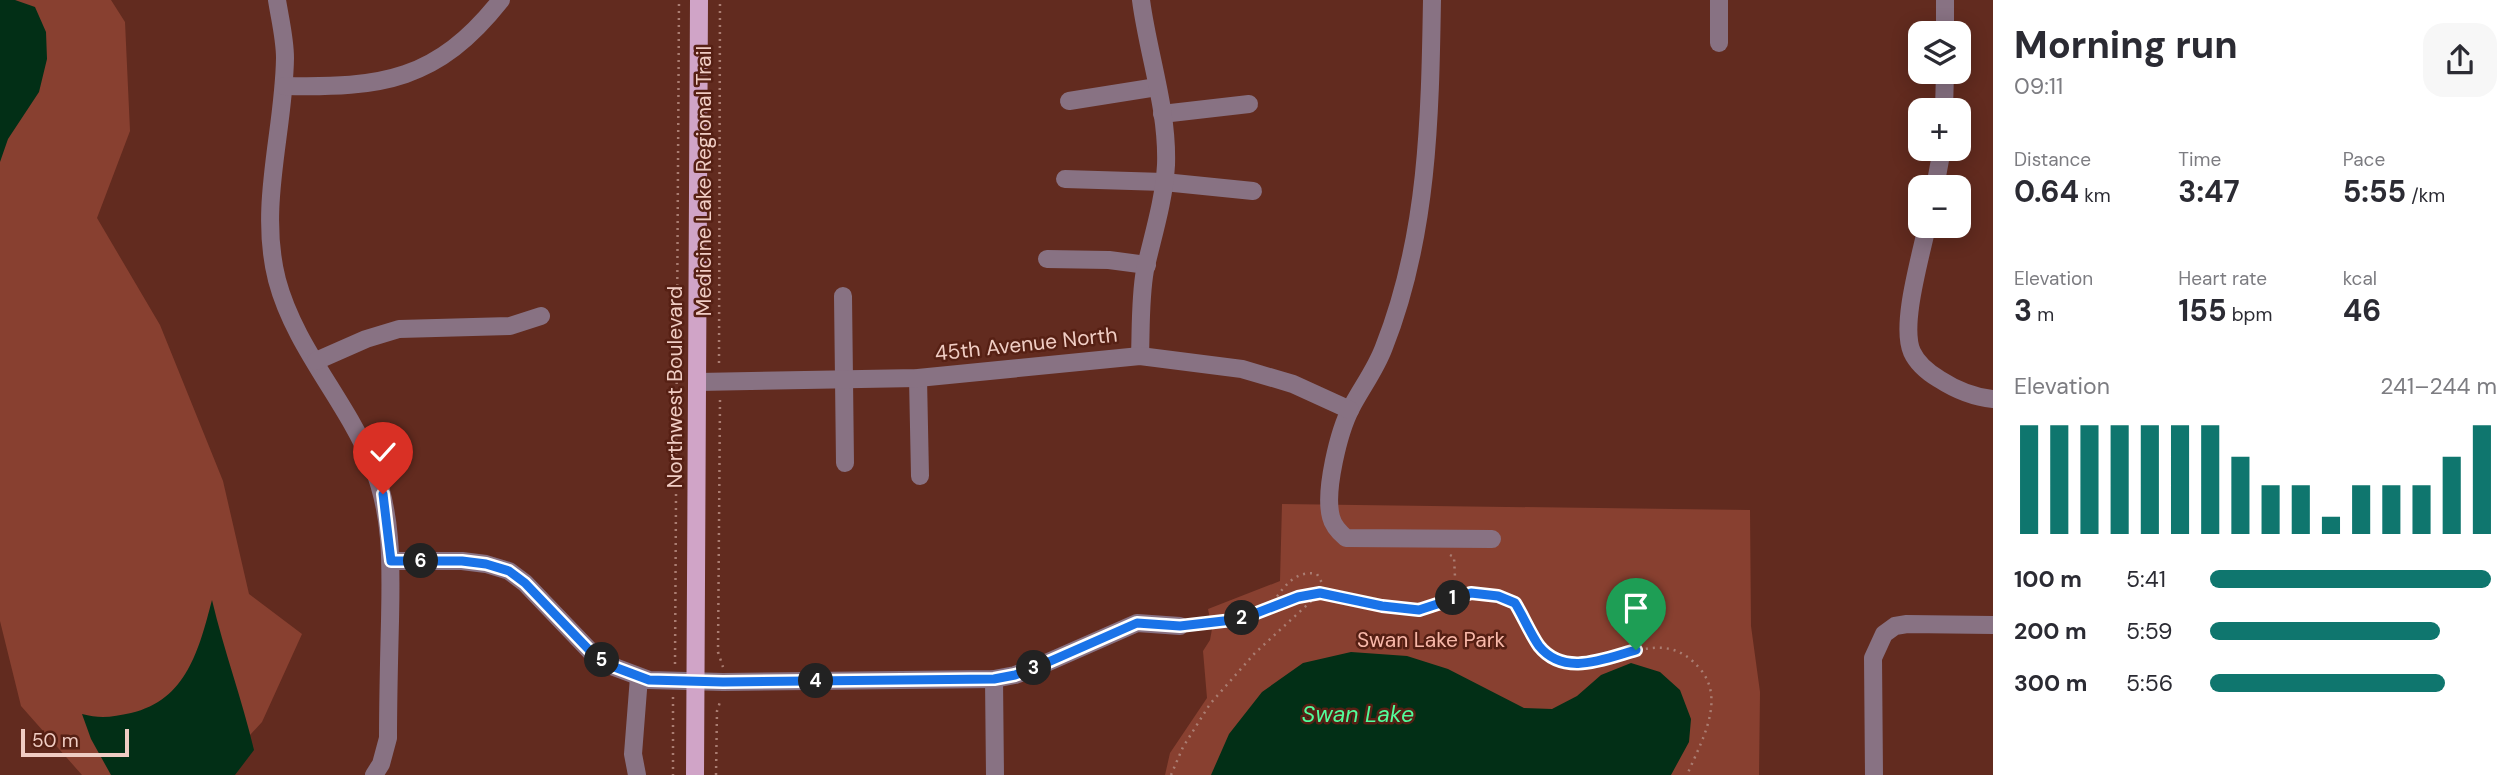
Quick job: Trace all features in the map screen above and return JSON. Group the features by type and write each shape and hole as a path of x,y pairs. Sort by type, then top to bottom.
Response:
{"main road":[{"name":"Northwest Boulevard","path":"695,775 699,0"}],"street":[{"path":"277,0 285,55 284,86 270,201 271,240 277,280 302,342 316,361 372,463 385,506 391,561 388,738 381,764 374,775"},
{"path":"284,86 336,87 399,77 428,65 456,47 479,27 501,0"},
{"path":"1140,0 1162,114 1166,164 1162,202 1147,265 1140,356"},
{"path":"1432,0 1429,121 1417,232 1398,311 1381,354 1350,410 1337,452 1329,496 1331,516 1336,529 1346,538 1492,539"},
{"path":"1718,43 1719,0"},
{"path":"1945,0 1945,21"},
{"path":"1069,101 1157,87"},
{"path":"1162,114 1249,104"},
{"path":"1065,179 1164,182 1253,191"},
{"path":"1925,238 1909,317 1908,336 1913,353 1930,374 1953,388 1976,398 1993,399"},
{"path":"1047,259 1110,260 1147,265"},
{"path":"843,296 845,463"},
{"path":"316,361 366,339 399,329 510,326 541,316"},
{"name":"45th Avenue North","path":"698,382 918,378 1140,356 1242,369 1293,384 1350,410"},
{"path":"918,378 920,476"},
{"path":"391,561 462,561 509,571 525,583 593,654 609,665 649,680 696,682 994,679 1037,667 1137,623 1180,626"},
{"path":"1874,775 1873,658 1884,634 1895,626 1907,624 1993,625"},
{"path":"637,775 633,754 639,677"},
{"path":"994,679 995,775"}],"path":[{"path":"675,664 679,0"},
{"name":"Medicine Lake Regional Trail","path":"719,363 720,0"},
{"path":"720,400 718,653 724,670"},
{"path":"1171,775 1182,747 1210,704 1255,653 1320,593 1322,583 1317,574 1306,572 1292,579 1268,609"},
{"path":"1180,626 1241,619 1298,597 1320,593 1382,606 1419,610 1471,593 1498,596 1515,603 1540,646 1558,662 1578,664 1657,647 1676,650 1692,659 1704,674 1712,699 1709,725 1687,775"},
{"path":"673,697 674,775"},
{"path":"716,775 717,711 721,698"}],"green space":[{"path":"0,0 111,0 125,22 130,131 97,218 160,325 223,481 249,594 302,634 262,722 213,775 82,775 21,706 0,621"},
{"name":"Swan Lake Park","path":"1282,504 1750,510 1751,626 1760,692 1759,775 1165,775 1170,753 1207,698 1203,651 1210,640 1212,629 1208,609 1280,581"}],"water":[{"path":"0,0 15,0 35,7 46,32 47,59 39,92 8,139 0,162"},
{"path":"212,600 254,750 235,775 111,775 91,739 82,714 101,717 131,713 165,697 188,670 202,636"},
{"name":"Swan Lake","path":"1351,652 1407,656 1448,669 1524,708 1552,709 1577,696 1601,675 1631,663 1660,672 1680,690 1691,719 1689,742 1671,775 1211,775 1229,734 1262,692 1303,663"}],"route":[{"path":"383,494 391,561 462,561 509,571 525,583 593,654 609,665 649,680 723,682 994,679 1037,667 1137,623 1180,626 1241,619 1298,597 1320,593 1382,606 1419,610 1471,593 1483,593 1515,603 1540,646 1558,662 1578,664 1598,661 1636,650"}]}
